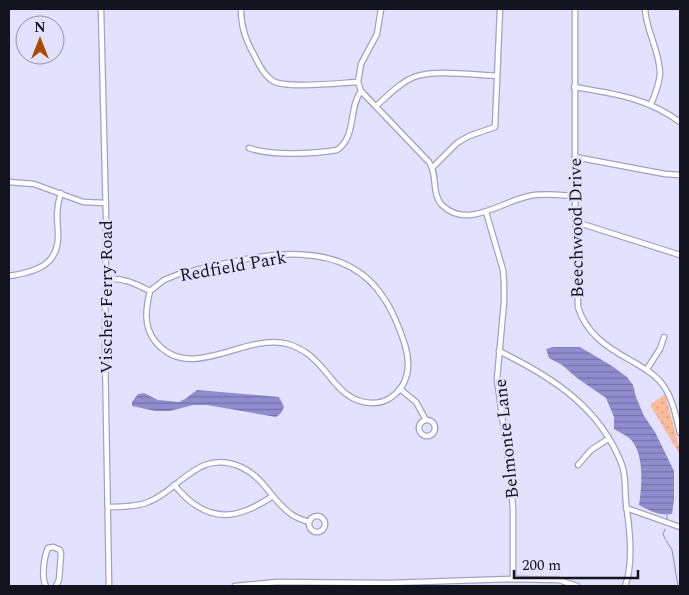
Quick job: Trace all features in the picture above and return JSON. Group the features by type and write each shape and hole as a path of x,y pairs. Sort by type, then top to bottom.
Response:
{"street":[{"name":"Vischer Ferry Road","path":"101,9 109,586"},
{"path":"242,9 241,24 246,40 265,74 274,81 287,84 358,82"},
{"path":"381,9 377,34 361,64 358,82 361,91 432,166 437,196 443,206 460,214 476,214 486,212 526,196 540,194 575,196"},
{"path":"432,166 457,142 495,127 500,9"},
{"name":"Beechwood Drive","path":"575,9 575,196 576,295 578,306 583,321 598,339 614,351 647,369 664,386 670,396 680,433"},
{"path":"645,9 660,73 658,86 651,104"},
{"path":"376,106 398,86 413,77 425,74 497,76"},
{"path":"574,87 615,93 651,104 680,122"},
{"path":"249,148 274,153 337,150 349,136 356,100 361,91"},
{"path":"575,157 665,174 680,175"},
{"path":"9,182 34,184 83,202 105,203"},
{"path":"9,276 38,270 54,256 58,235 56,209 62,194"},
{"name":"Belmonte Lane","path":"486,212 504,276 498,392 513,509 513,579"},
{"path":"576,222 680,255"},
{"name":"Redfield Park","path":"150,291 164,280 179,274 274,255 310,255 335,259 357,270 385,299 408,354 406,379 400,389"},
{"path":"106,279 114,278 128,281 150,291 146,316 150,333 157,344 172,355 190,359 253,345 279,342 296,347 309,355 344,392 356,401 370,403 385,401 400,389 416,402 426,420"},
{"path":"647,369 660,349 664,337"},
{"path":"499,351 534,368 570,393 584,406 608,439 622,466 629,537 629,572 625,586"},
{"path":"578,465 592,450 608,439"},
{"path":"108,507 145,504 157,498 193,470 218,463 240,466 260,478 273,496 292,515 309,522"},
{"path":"174,485 192,503 203,510 216,514 240,513 253,508 273,496"},
{"path":"626,508 680,527"},
{"path":"46,586 44,582 46,553 48,548 53,547 60,550 61,554 59,580 56,586"},
{"path":"235,586 277,582 389,584 513,579 559,580 577,586"}],"shaded area":[{"path":"553,347 580,347 612,366 627,377 633,385 644,416 655,432 674,471 672,514 659,514 639,505 641,469 637,450 628,437 614,429 614,417 606,398 562,365 549,358 546,349"},
{"path":"197,390 279,397 284,407 276,417 207,405 193,405 170,411 155,411 132,406 132,402 138,394 144,393 158,400 179,402"},
{"path":"665,394 680,450 680,455 650,405"}],"waterway":[{"path":"665,529 663,535 672,550 678,586"}]}
